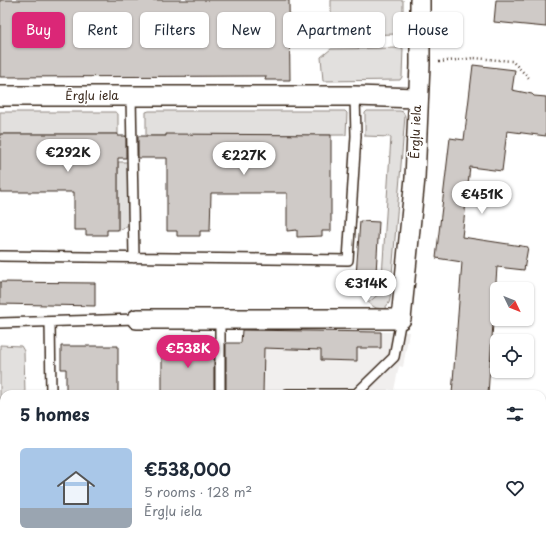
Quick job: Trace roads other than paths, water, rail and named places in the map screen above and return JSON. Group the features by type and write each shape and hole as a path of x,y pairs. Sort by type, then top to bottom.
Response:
{"street":[{"path":"417,98 420,65 420,0"},
{"name":"Ērgļu iela","path":"0,96 355,96 417,98 415,178 401,319"},
{"path":"137,319 401,319"}],"lane":[{"path":"131,96 134,258"},
{"path":"0,256 348,260 356,136 355,96"},
{"path":"0,323 137,319"},
{"path":"220,319 220,390"},
{"path":"360,390 394,357 401,319"},
{"path":"50,322 51,390"}]}
